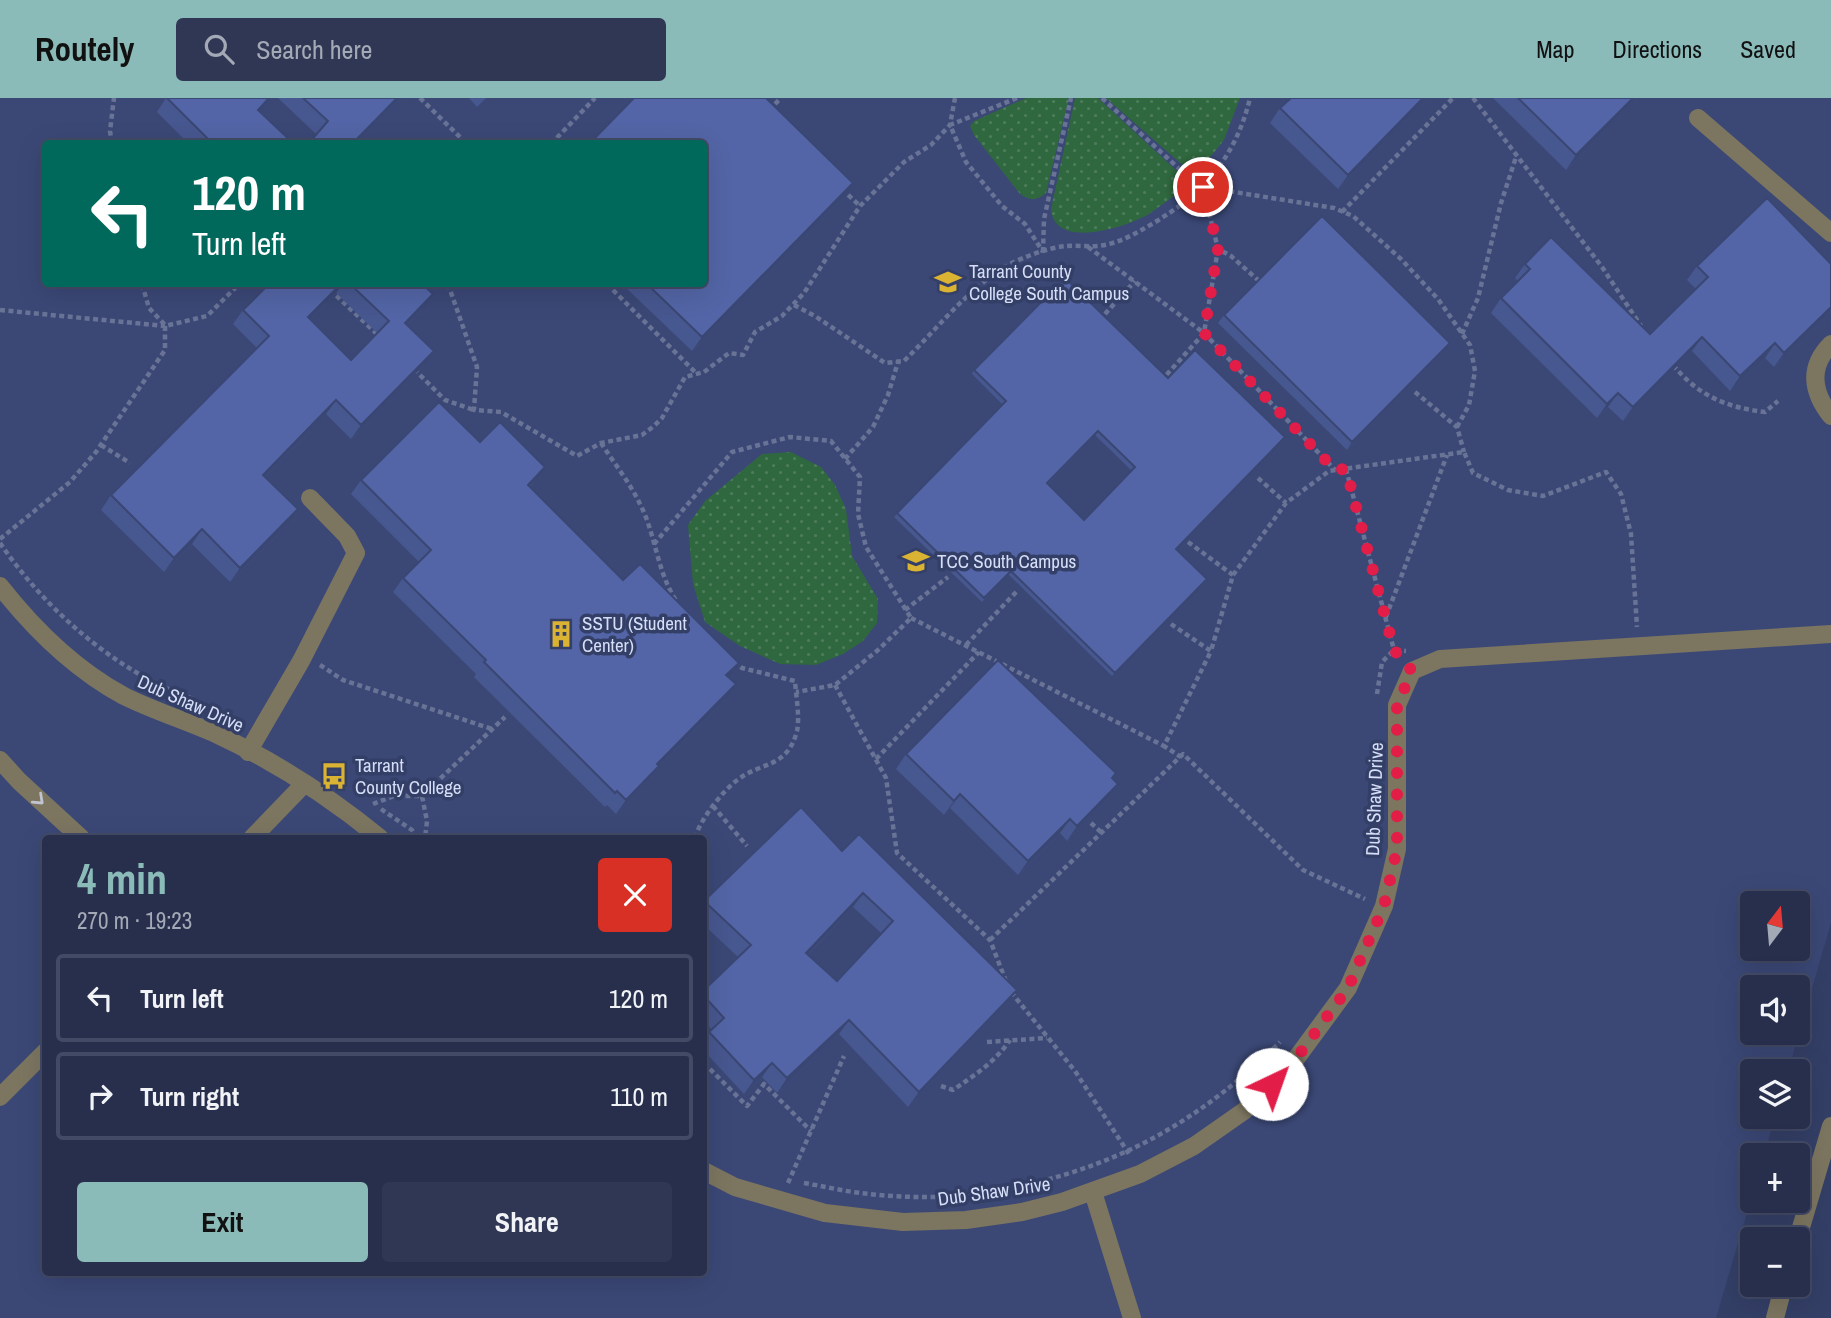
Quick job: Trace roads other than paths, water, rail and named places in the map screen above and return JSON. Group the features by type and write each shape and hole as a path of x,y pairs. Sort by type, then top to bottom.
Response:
{"street":[{"path":"1698,118 1831,233"},
{"path":"1831,344 1818,364 1814,379 1819,401 1831,416"},
{"path":"248,752 303,656 356,552 347,536 310,498"},
{"name":"Dub Shaw Drive","path":"0,586 46,638 122,695 218,736 323,793 376,835"},
{"name":"Dub Shaw Drive","path":"707,1173 735,1187 825,1213 903,1222 966,1220 1022,1212 1093,1192 1140,1174 1194,1146 1244,1111 1287,1071 1348,988 1384,906 1397,849 1397,705 1412,671 1440,659 1831,634"},
{"path":"0,760 77,835"},
{"path":"255,835 304,783"},
{"path":"0,1097 42,1055"},
{"path":"1801,1227 1831,1126"},
{"path":"1093,1192 1132,1318"},
{"path":"1774,1318 1780,1297"}],"place":[{"name":"Tarrant County College South Campus","path":"948,282"},
{"name":"TCC South Campus","path":"916,561"},
{"name":"SSTU (Student Center)","path":"561,634"},
{"name":"Tarrant County College","path":"334,776"}]}
